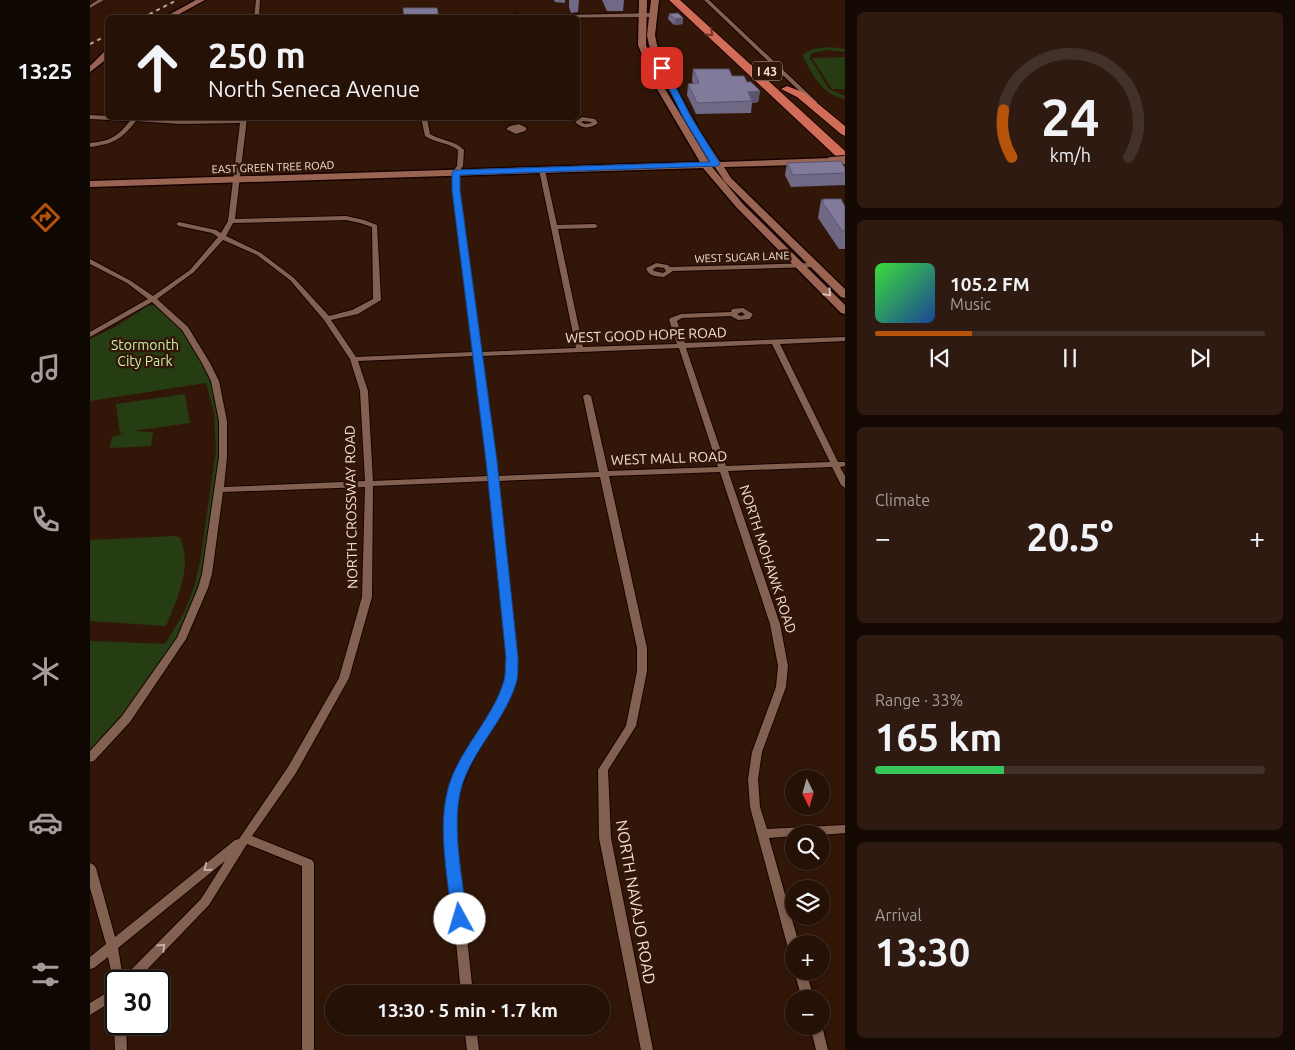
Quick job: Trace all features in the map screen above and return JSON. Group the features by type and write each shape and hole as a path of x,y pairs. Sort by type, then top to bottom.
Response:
{"highway":[{"name":"I 43","path":"674,0 785,95 845,142"},
{"name":"I 43","path":"690,0 785,95 845,159"},
{"path":"845,132 801,96 785,95 790,112 845,167"}],"main road":[{"path":"172,15 201,0"},
{"path":"183,15 212,0"},
{"path":"643,0 642,43 651,66 663,93 716,181 845,311"},
{"path":"655,0 652,39 660,62 687,117 716,164 728,180 845,295"},
{"path":"90,58 105,49"},
{"path":"90,70 105,55"},
{"name":"EAST GREEN TREE ROAD","path":"90,184 845,159"},
{"path":"716,181 728,180"},
{"path":"777,242 790,241"}],"street":[{"path":"90,7 102,0"},
{"path":"256,15 258,0"},
{"path":"706,0 827,114 845,127"},
{"path":"580,18 643,16"},
{"path":"580,17 654,16"},
{"path":"90,117 105,118"},
{"path":"90,146 120,138 134,120"},
{"path":"90,335 153,299 192,271 222,237 231,221 244,120"},
{"path":"424,120 427,135 460,149 460,166 456,172 456,190 494,479 512,658 511,679 503,700 466,764 454,792 450,826 466,985"},
{"path":"518,120 519,126"},
{"path":"542,170 580,350"},
{"path":"231,221 346,218 375,226 377,300 356,312 327,319"},
{"name":"NORTH CROSSWAY ROAD","path":"139,970 205,902 245,838 292,770 344,678 367,597 368,484 364,391 354,359 327,319 292,279 259,254 222,237 214,231 179,224"},
{"path":"555,227 595,226"},
{"path":"90,261 129,282 153,299 185,330 215,381 223,421 223,457 208,574 181,638 126,719 90,758"},
{"name":"WEST SUGAR LANE","path":"670,269 814,265"},
{"path":"681,346 674,318 733,314"},
{"name":"WEST GOOD HOPE ROAD","path":"354,359 815,340 845,341"},
{"path":"775,342 840,464 845,485"},
{"name":"NORTH MOHAWK ROAD","path":"681,346 775,624 783,666 781,687 757,752 753,779 755,807 790,935"},
{"name":"NORTH NAVAJO ROAD","path":"587,396 642,648 642,671 631,726 603,770 605,838 647,1050"},
{"name":"WEST MALL ROAD","path":"494,479 840,464"},
{"path":"219,490 494,479"},
{"path":"762,834 845,829"},
{"path":"245,838 308,862 308,1050"},
{"name":"NORTH CROSSWAY ROAD","path":"90,964 245,838"},
{"path":"90,868 112,946 116,970"},
{"path":"90,1010 105,1000"},
{"path":"120,1035 121,1050"},
{"path":"471,1035 473,1050"},
{"path":"818,1035 822,1050"}],"green space":[{"path":"830,47 845,49 845,52 828,50 812,53 810,58 829,89 845,96 845,99 830,93 820,84 803,57 803,54 813,49"},
{"path":"845,57 845,89 832,89 812,58"},
{"name":"Stormonth City Park","path":"153,305 170,317 190,342 206,370 213,390 218,412 220,436 213,512 199,584 186,619 155,673 130,707 90,755 90,641 165,644 184,613 194,587 200,562 216,451 214,412 206,383 90,401 90,339"},
{"path":"185,394 190,423 133,431 153,432 151,446 110,448 112,437 124,433 120,433 116,404"},
{"path":"176,536 180,538 184,549 184,571 179,594 166,626 90,621 90,540"}],"building":[{"path":"403,8 437,8 438,15 404,15"},
{"path":"678,13 683,18 675,19 669,14"},
{"path":"693,69 729,69 732,76 744,76 747,82 751,82 760,91 748,92 752,101 697,103 688,84 699,83"},
{"path":"841,161 845,168 845,173 793,175 787,163"},
{"path":"841,199 845,207 845,230 842,231 821,200"}],"railway":[{"path":"148,15 177,0"},
{"path":"90,44 105,36"}],"route":[{"path":"460,919 450,826 454,792 466,764 503,700 511,679 512,658 492,461 456,190 456,172 716,164 698,137 662,68"}]}
